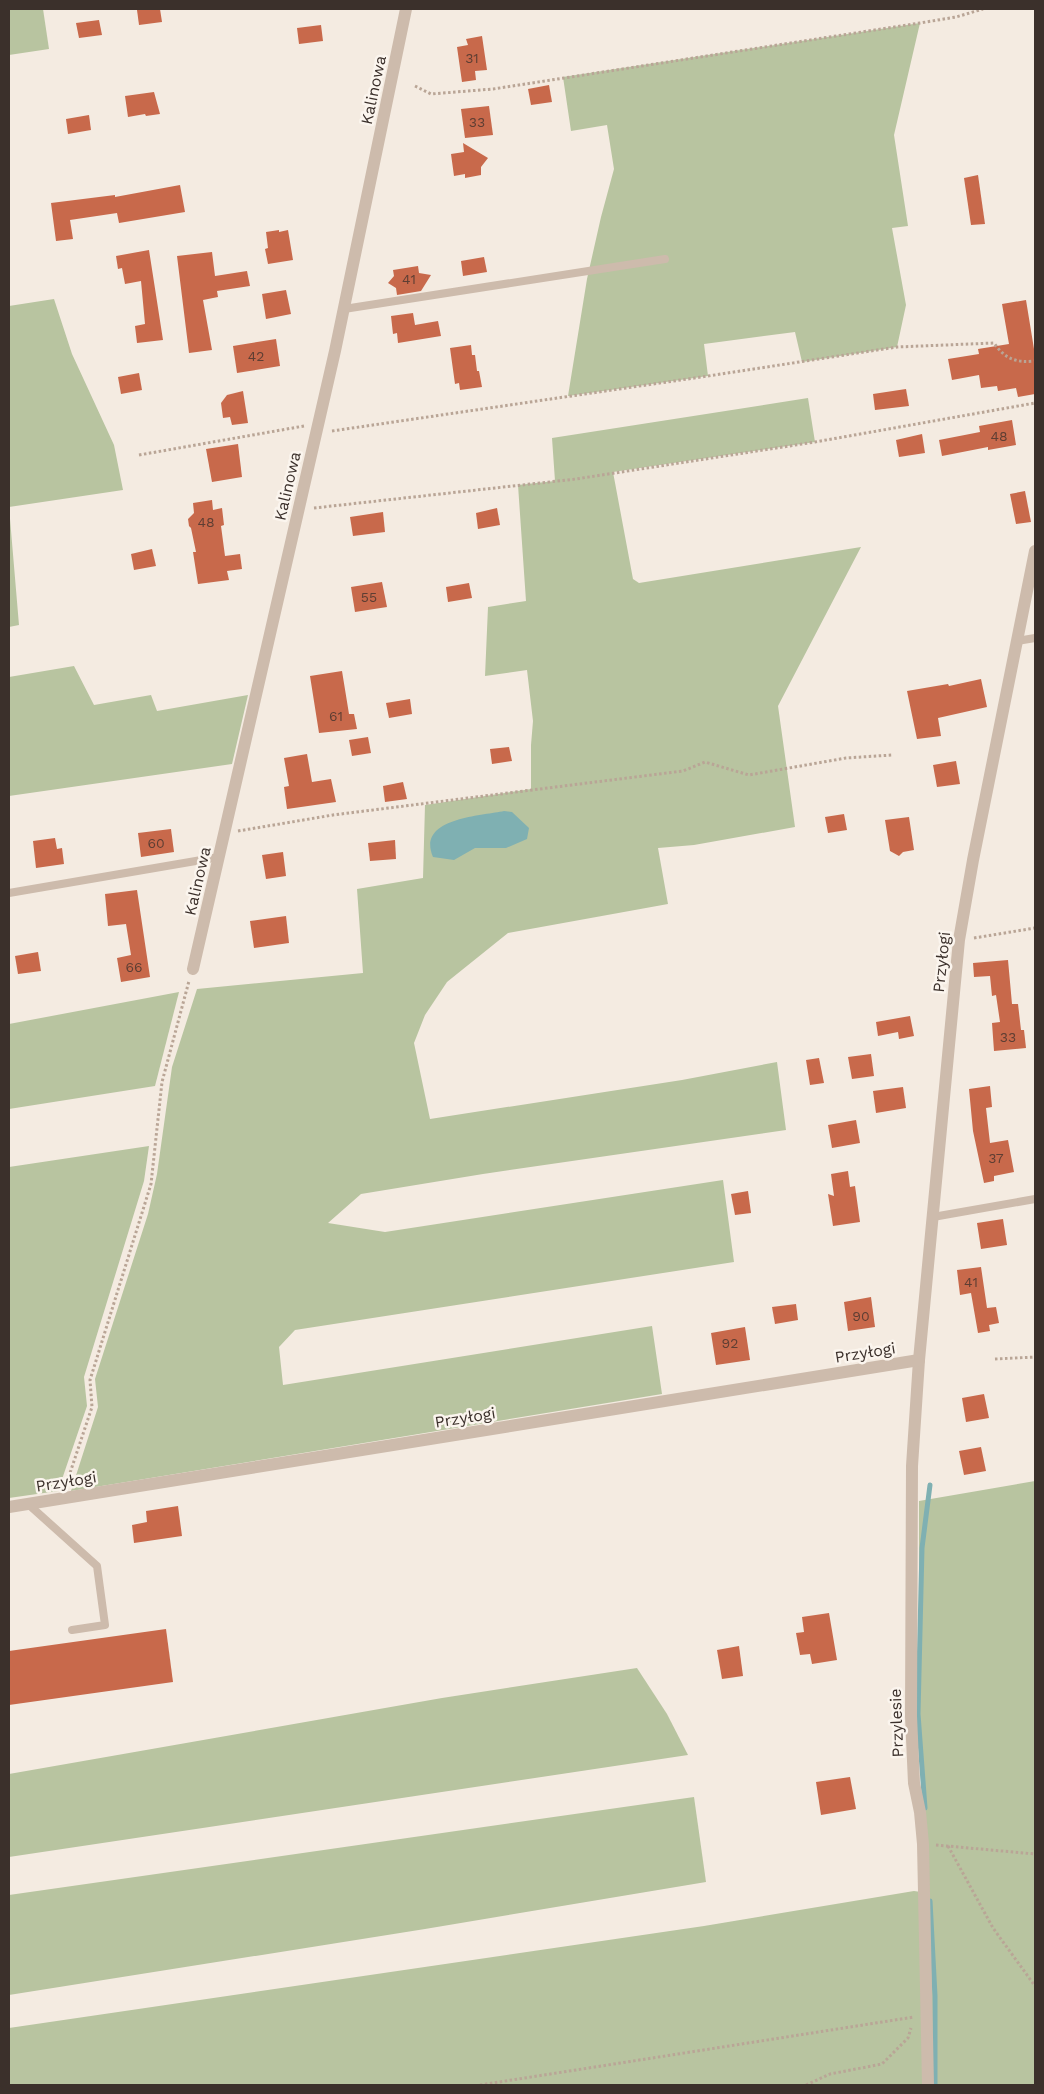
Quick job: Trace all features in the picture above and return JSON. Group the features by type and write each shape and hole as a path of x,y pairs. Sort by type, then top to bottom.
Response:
{"street":[{"name":"Kalinowa","path":"193,969 344,309 406,9"},
{"name":"Przyłogi","path":"9,1507 919,1360 959,940 974,850 1035,551"},
{"name":"Przylesie","path":"919,1360 912,1466 911,1707 914,1784 920,1812 923,1844 928,2085"}],"lane":[{"path":"344,309 665,259"},
{"path":"1017,641 1035,638"},
{"path":"9,893 220,857"},
{"path":"932,1217 1035,1199"},
{"path":"28,1504 98,1566 105,1625 72,1630"}],"path":[{"path":"415,86 431,94 493,89 920,23 956,17 983,9"},
{"path":"139,455 317,428 708,376 897,347 994,343 1002,354 1015,361 1035,361"},
{"path":"298,510 576,479 815,442 1035,403"},
{"path":"225,833 333,816 683,771 705,762 749,775 846,758 892,755"},
{"path":"959,940 1035,928"},
{"path":"62,1498 92,1407 90,1380 151,1184 162,1082 193,969"},
{"path":"995,1359 1035,1357"},
{"path":"923,1844 1035,1854"},
{"path":"948,1846 993,1928 1035,1986"},
{"path":"806,2085 830,2074 882,2064 908,2038 914,2018 927,1990"},
{"path":"480,2085 914,2018"}],"green space":[{"path":"9,9 43,9 49,49 9,55"},
{"path":"920,23 894,135 908,226 892,228 906,305 897,347 802,362 795,332 704,344 708,376 568,396 587,279 614,169 607,125 571,131 563,77"},
{"path":"54,299 72,354 114,445 123,490 9,507 9,306"},
{"path":"808,398 815,442 613,472 633,579 639,583 861,547 778,706 795,827 694,845 658,848 668,904 508,933 447,982 425,1015 414,1043 430,1119 682,1080 777,1062 786,1130 483,1174 361,1194 328,1223 385,1232 723,1180 734,1262 295,1330 279,1347 283,1385 652,1326 662,1394 71,1491 98,1407 95,1379 148,1214 157,1174 172,1067 197,989 363,973 357,889 423,878 425,805 531,789 533,721 527,670 485,676 488,607 526,601 518,485 555,481 552,438"},
{"path":"9,507 19,625 9,627"},
{"path":"74,666 94,705 151,695 157,711 248,695 232,764 9,796 9,677"},
{"path":"179,992 155,1086 9,1109 9,1024"},
{"path":"149,1146 144,1181 84,1377 87,1406 58,1491 9,1498 9,1167"},
{"path":"1035,1481 1035,2085 9,2085 9,2028 704,1926 914,1891 928,1893 919,1716 919,1501"},
{"path":"637,1668 667,1714 688,1755 9,1857 9,1774 442,1698"},
{"path":"694,1797 706,1882 9,1995 9,1895"}],"water":[{"path":"504,811 512,812 529,828 527,839 506,848 475,848 454,860 433,857 430,844 434,834 442,827 467,817"}],"building":[{"path":"160,9 162,22 139,25 137,10"},
{"path":"99,20 102,35 79,38 76,23"},
{"path":"321,25 323,41 299,44 297,28"},
{"path":"482,36 487,70 475,71 476,80 462,82 457,47 468,45 466,39"},
{"path":"549,85 552,102 531,105 528,89"},
{"path":"154,92 160,114 128,117 125,96"},
{"path":"489,106 493,135 465,138 461,109"},
{"path":"89,115 91,130 68,134 66,119"},
{"path":"463,143 488,158 481,167 481,175 465,178 465,174 454,176 451,154 464,152"},
{"path":"978,175 985,224 971,225 964,178"},
{"path":"180,185 185,212 119,223 117,213 70,220 73,239 56,241 51,203 115,195 115,197"},
{"path":"279,230 279,232 288,230 293,260 268,264 265,249 268,248 266,232"},
{"path":"149,250 163,340 137,343 135,326 145,324 141,281 125,284 122,268 118,269 116,256"},
{"path":"212,252 215,276 247,271 250,286 217,291 218,297 203,300 212,350 189,353 177,256"},
{"path":"484,257 487,272 463,276 461,261"},
{"path":"418,266 419,273 431,275 421,291 397,295 396,288 388,283 394,276 393,270"},
{"path":"286,290 291,314 266,319 262,294"},
{"path":"1026,300 1035,349 1035,394 1018,397 1016,388 998,391 997,386 981,388 979,375 952,380 948,359 979,354 978,349 1009,344 1002,304"},
{"path":"413,313 415,325 438,321 441,336 398,343 397,333 393,334 391,316"},
{"path":"276,339 280,366 237,373 233,346"},
{"path":"471,345 472,355 475,355 482,387 460,390 459,383 455,384 450,348"},
{"path":"139,373 142,390 121,394 118,377"},
{"path":"906,389 909,406 875,410 873,394"},
{"path":"243,391 248,423 232,425 230,417 223,418 221,403 227,395"},
{"path":"1012,420 1016,445 988,450 988,447 942,456 939,440 980,432 979,426"},
{"path":"922,434 925,453 899,457 896,440"},
{"path":"238,444 242,477 212,482 206,449"},
{"path":"1025,491 1031,522 1016,524 1010,494"},
{"path":"212,500 213,510 222,508 224,525 221,526 225,556 240,554 242,569 227,571 229,580 198,584 193,552 196,552 188,519 194,513 193,503"},
{"path":"497,508 500,525 478,529 476,513"},
{"path":"383,512 385,532 353,536 350,517"},
{"path":"152,549 156,566 134,570 131,554"},
{"path":"382,582 387,607 355,612 351,587"},
{"path":"469,583 472,598 448,602 446,587"},
{"path":"342,671 349,714 354,714 357,729 319,733 310,676"},
{"path":"981,679 987,707 938,718 941,736 917,739 907,691 948,684 949,686"},
{"path":"410,699 412,714 389,718 386,703"},
{"path":"368,737 371,753 352,756 349,740"},
{"path":"509,747 512,761 492,764 490,749"},
{"path":"307,754 312,782 331,779 336,802 287,809 284,787 289,786 284,758"},
{"path":"956,761 960,784 937,787 933,765"},
{"path":"403,782 407,799 385,802 383,786"},
{"path":"844,814 847,830 828,833 825,817"},
{"path":"909,817 914,850 903,852 899,856 890,851 885,820"},
{"path":"171,829 174,852 141,857 138,833"},
{"path":"55,838 57,849 62,848 64,864 36,868 33,841"},
{"path":"395,840 396,859 370,861 368,843"},
{"path":"283,852 286,876 266,879 262,855"},
{"path":"137,890 150,977 121,982 117,958 131,955 126,924 108,926 105,894"},
{"path":"286,916 289,943 254,948 250,921"},
{"path":"38,952 41,971 18,974 15,956"},
{"path":"1008,960 1012,1004 1018,1004 1021,1030 1024,1030 1026,1048 994,1051 992,1023 1000,1022 996,995 992,996 990,976 974,977 973,963"},
{"path":"910,1016 914,1036 899,1039 898,1032 878,1036 876,1022"},
{"path":"871,1054 874,1076 852,1079 848,1057"},
{"path":"819,1058 824,1083 810,1085 806,1060"},
{"path":"990,1086 992,1107 986,1108 990,1143 1008,1140 1014,1172 994,1176 994,1181 984,1183 973,1131 969,1089"},
{"path":"903,1087 906,1108 876,1113 873,1091"},
{"path":"856,1120 860,1143 832,1148 828,1125"},
{"path":"848,1171 850,1187 855,1186 860,1222 833,1226 828,1194 834,1196 831,1174"},
{"path":"748,1191 751,1213 735,1215 731,1194"},
{"path":"1003,1219 1007,1245 981,1249 977,1223"},
{"path":"981,1267 987,1308 996,1307 999,1323 989,1325 990,1331 978,1333 971,1293 960,1295 957,1270"},
{"path":"871,1297 875,1327 848,1331 844,1302"},
{"path":"796,1304 798,1320 775,1324 772,1307"},
{"path":"745,1327 750,1360 716,1365 711,1333"},
{"path":"984,1394 989,1418 966,1422 962,1398"},
{"path":"981,1447 986,1471 964,1475 959,1451"},
{"path":"178,1506 182,1536 134,1543 132,1525 147,1522 146,1511"},
{"path":"829,1613 837,1660 812,1664 810,1654 800,1655 796,1633 804,1632 802,1617"},
{"path":"166,1629 173,1682 9,1705 9,1651"},
{"path":"739,1646 743,1676 722,1679 717,1650"},
{"path":"850,1777 856,1809 821,1815 816,1782"}],"waterway":[{"path":"925,1808 918,1714 922,1548 930,1485"},
{"path":"930,1901 935,1996 935,2085"}]}
